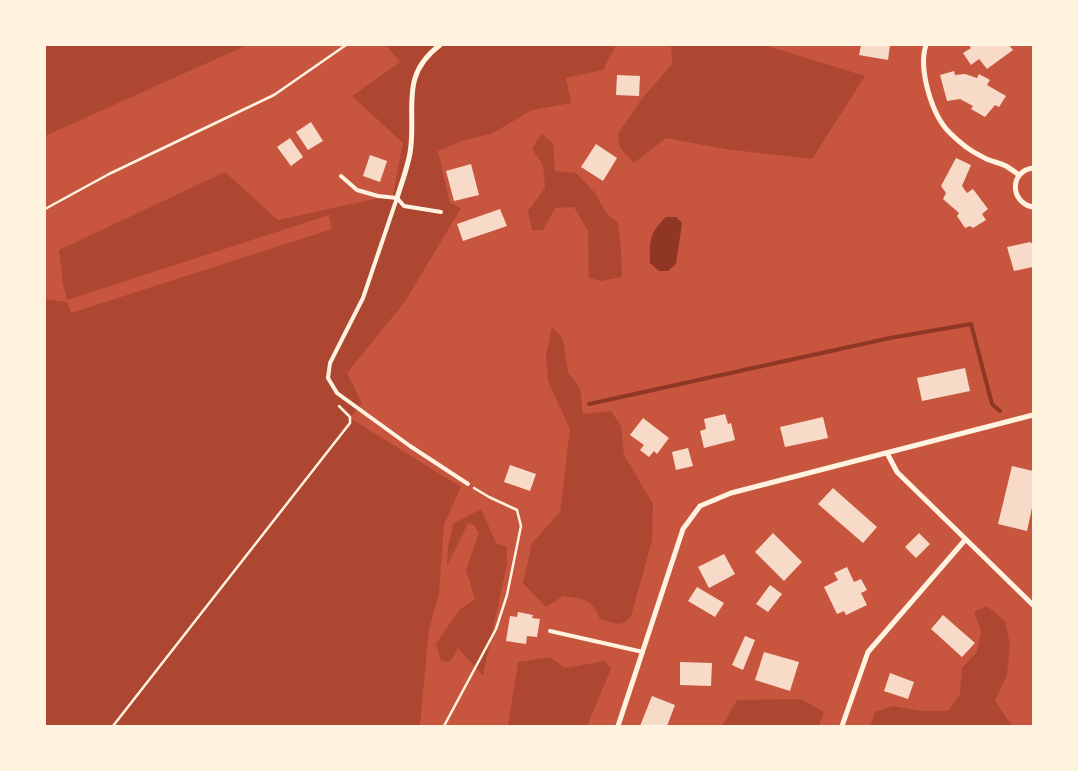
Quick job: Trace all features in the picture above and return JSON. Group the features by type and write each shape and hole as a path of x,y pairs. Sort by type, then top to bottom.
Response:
{"street":[{"path":"397,198 411,144 410,103 413,84 423,63 432,51 440,45"},
{"path":"926,45 924,73 929,94 938,116 949,132 980,156 1006,166 1019,175"},
{"path":"1033,168 1019,175 1016,180 1015,192 1022,203 1033,207"},
{"path":"618,726 684,529 700,506 731,493 1033,414"},
{"path":"887,453 897,472 1033,605"},
{"path":"842,726 868,652 965,540"}],"lane":[{"path":"341,176 357,190 378,196 397,198 404,206 440,212"},
{"path":"397,198 363,298 330,363 328,378 336,393 410,446 468,484"},
{"path":"550,632 643,652"}],"path":[{"path":"45,209 109,174 274,94 346,45"},
{"path":"113,726 350,423"},
{"path":"444,726 496,629 507,595 522,526 517,510 489,497 468,484"}],"shaded area":[{"path":"45,45 247,45 45,136"},
{"path":"386,45 616,45 603,70 566,78 571,103 532,110 491,134 465,140 438,151 450,203 461,208 404,303 347,373 362,403 350,418 461,487 444,524 439,594 429,629 420,726 45,726 45,299 67,302 71,313 332,229 329,215 67,300 59,250 225,172 278,220 393,195 403,143 352,96 400,62"},
{"path":"671,45 764,45 865,76 812,159 725,149 666,138 634,163 620,148 618,134 641,100 672,64"},
{"path":"541,134 553,143 555,171 576,173 595,193 607,214 618,223 622,277 601,281 589,278 588,231 574,207 555,208 543,230 532,230 528,211 545,188 543,165 532,149"},
{"path":"666,217 676,217 682,223 676,264 668,271 659,271 650,263 650,243 657,227"},
{"path":"552,327 563,339 568,372 580,388 583,414 611,411 621,426 624,455 653,504 652,541 631,616 620,623 600,619 590,603 576,598 563,596 546,607 523,583 532,543 560,512 570,429 548,381 546,355"},
{"path":"481,509 496,543 507,547 507,564 483,676 458,648 450,662 441,661 436,644 459,610 475,599 466,570 479,533 474,525 468,523 447,566 448,548 453,524"},
{"path":"987,606 1005,621 1010,645 1007,675 995,701 1012,726 870,726 875,712 893,706 922,711 948,711 960,694 962,668 977,652 981,631 974,612"},
{"path":"550,657 565,668 605,661 611,669 587,726 508,726 518,662"},
{"path":"801,699 824,712 819,726 722,726 737,700"}],"building":[{"path":"861,45 890,45 888,60 859,55"},
{"path":"969,45 1009,45 1013,50 987,69 979,59 971,65 963,53 971,48"},
{"path":"954,71 955,75 965,74 977,78 979,74 990,80 987,85 1006,96 999,107 995,105 985,117 971,109 973,106 960,99 947,101 940,75"},
{"path":"617,75 640,76 639,96 616,95"},
{"path":"311,122 323,141 308,150 296,132"},
{"path":"290,138 303,157 291,166 277,147"},
{"path":"596,144 617,158 603,181 581,167"},
{"path":"370,155 387,161 380,182 363,176"},
{"path":"956,158 971,165 962,186 967,193 973,189 988,209 982,214 986,220 973,228 970,226 965,228 957,216 959,213 943,199 946,193 941,186"},
{"path":"471,164 479,195 454,201 446,171"},
{"path":"500,209 507,226 463,241 457,224"},
{"path":"1030,242 1033,244 1033,267 1014,271 1007,247"},
{"path":"965,368 970,391 922,401 917,378"},
{"path":"725,414 728,424 731,423 735,440 704,448 700,431 706,429 704,419"},
{"path":"823,417 828,438 785,447 780,427"},
{"path":"643,418 669,438 657,454 654,451 649,457 640,450 644,445 630,435"},
{"path":"688,448 693,466 676,470 672,452"},
{"path":"510,465 536,474 530,491 504,482"},
{"path":"1012,466 1033,471 1033,503 1027,531 998,524"},
{"path":"833,488 877,527 863,543 818,504"},
{"path":"773,533 802,562 784,581 755,552"},
{"path":"919,533 930,544 916,558 905,547"},
{"path":"724,554 735,574 709,588 698,567"},
{"path":"847,567 854,582 861,579 867,590 861,593 867,605 846,615 844,611 837,614 824,587 838,580 834,573"},
{"path":"770,585 782,594 768,612 756,604"},
{"path":"697,587 724,603 715,617 688,601"},
{"path":"518,612 533,615 532,618 540,619 537,637 527,636 526,644 506,641 510,616 517,617"},
{"path":"943,615 975,643 962,657 931,629"},
{"path":"745,636 755,640 743,670 732,665"},
{"path":"764,652 799,662 790,691 755,680"},
{"path":"680,662 712,663 711,686 680,685"},
{"path":"890,673 914,682 908,699 884,691"},
{"path":"652,696 675,705 667,726 640,726"}],"waterway":[{"path":"589,404 890,338 971,324 992,404 1000,411"}]}
